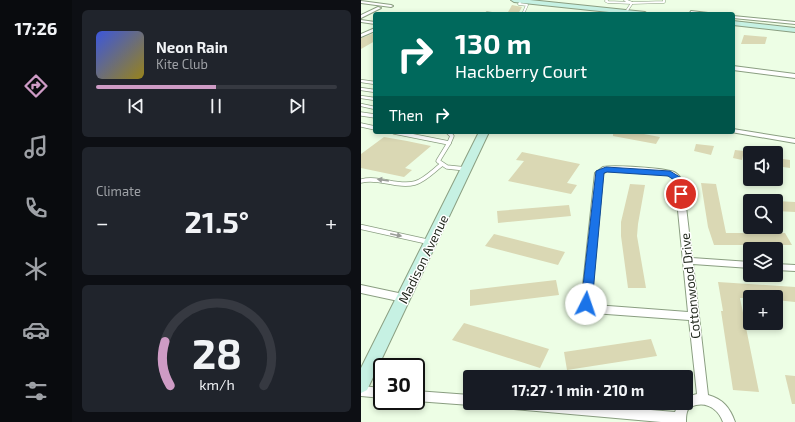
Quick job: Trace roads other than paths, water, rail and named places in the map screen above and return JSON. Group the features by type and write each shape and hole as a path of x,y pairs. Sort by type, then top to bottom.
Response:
{"street":[{"path":"517,0 625,12"},
{"path":"361,2 391,6"},
{"path":"361,17 379,8"},
{"path":"735,17 795,23"},
{"path":"361,21 373,23"},
{"path":"735,24 795,30"},
{"path":"361,36 373,30"},
{"path":"735,68 795,76"},
{"path":"735,131 795,141"},
{"name":"Madison Avenue","path":"363,379 483,134"},
{"name":"Cottonwood Drive","path":"694,316 593,310 589,308 586,303 600,172 606,169 665,173 675,176 679,181 688,261 703,398"},
{"path":"688,261 743,265"},
{"path":"783,267 795,268"},
{"path":"361,290 403,298"},
{"path":"361,391 373,392"},
{"path":"425,397 463,399"},
{"path":"693,399 703,398 718,405 726,413 729,422"},
{"path":"575,410 680,420 681,410"}],"lane":[{"path":"517,0 519,4 527,5 524,12"},
{"path":"607,0 606,1 608,2 632,3 664,2 664,0"},
{"path":"625,0 632,3"},
{"path":"625,12 632,3"},
{"path":"361,81 373,83"},
{"path":"361,89 373,91"},
{"path":"361,97 373,99"},
{"path":"361,105 373,108"},
{"path":"361,114 373,116"},
{"path":"361,125 373,128"},
{"path":"405,134 449,143"},
{"path":"450,134 452,136 449,143 438,161 441,165 448,168 467,169"},
{"path":"361,181 373,178 413,184 441,165"},
{"path":"361,227 430,242"}]}
